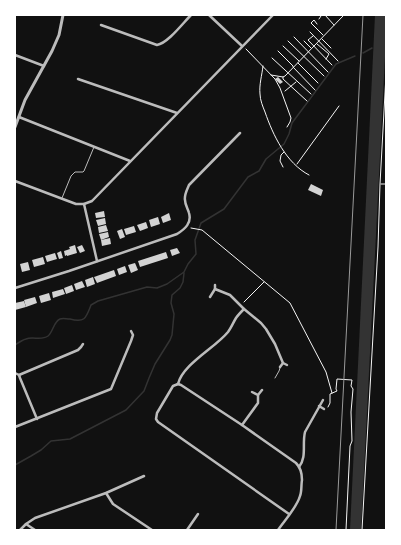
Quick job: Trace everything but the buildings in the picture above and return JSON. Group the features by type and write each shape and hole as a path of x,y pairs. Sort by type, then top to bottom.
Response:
{"street":[{"path":"15,127 25,100 45,66 56,42 63,15"},
{"path":"101,25 158,45 167,40 192,15"},
{"path":"209,15 242,46"},
{"path":"15,181 76,204 88,203 96,198 176,113 273,15"},
{"path":"15,55 45,66"},
{"path":"78,79 176,113"},
{"path":"19,117 130,161"},
{"path":"15,288 177,234 183,230 190,218 184,200 189,185 240,133"},
{"path":"84,204 97,261"},
{"path":"210,297 216,285"},
{"path":"215,289 230,295 266,329 275,344 283,363 287,365"},
{"path":"244,309 227,332 212,347 193,362 179,380 178,384 173,386 156,417 158,422 289,514"},
{"path":"15,427 111,389 131,341 133,335 131,331"},
{"path":"18,375 78,350 83,344"},
{"path":"280,367 283,363"},
{"path":"15,373 18,375 37,419"},
{"path":"178,384 296,463 299,467 302,472 301,494 298,501 278,530"},
{"path":"242,426 258,403 258,394 262,390"},
{"path":"252,392 258,394"},
{"path":"299,467 304,456 305,432 323,400"},
{"path":"319,406 324,409"},
{"path":"20,530 32,519 106,493 144,476"},
{"path":"106,493 114,504 152,530"},
{"path":"187,530 198,514"},
{"path":"26,524 35,530"}],"lane":[{"path":"62,199 71,176 75,172 84,171 94,146"},
{"path":"275,378 280,371 280,367"}],"path":[{"path":"319,19 321,15"},
{"path":"325,15 334,25"},
{"path":"283,77 344,15"},
{"path":"317,24 314,20 311,23 324,36"},
{"path":"310,32 317,42 329,54 326,59"},
{"path":"313,36 308,40 332,66"},
{"path":"294,37 328,72"},
{"path":"321,39 331,48"},
{"path":"288,41 324,76"},
{"path":"304,41 311,49"},
{"path":"317,42 338,61"},
{"path":"242,46 263,66 280,88 291,118 287,127"},
{"path":"283,46 318,83"},
{"path":"278,51 315,90"},
{"path":"272,58 311,94"},
{"path":"263,66 260,94 270,125 279,143 290,159 303,172 309,175"},
{"path":"271,75 283,77 283,79 307,101"},
{"path":"362,530 386,75"},
{"path":"285,91 296,81"},
{"path":"297,165 339,106"},
{"path":"283,167 280,158 284,151"},
{"path":"380,184 386,184"},
{"path":"186,226 202,230 290,303 326,372 332,393 330,394 330,403 328,407 324,409"},
{"path":"241,306 265,281"},
{"path":"332,393 337,391 337,379 352,380 352,441 350,446 346,530"}],"shaded area":[{"path":"375,15 386,15 386,37 361,530 350,530"}],"waterway":[{"path":"363,53 372,48"},
{"path":"15,345 29,338 43,338 48,336 56,322 60,319 82,320 86,316 91,305 98,301 147,287 157,288 167,284 184,272 196,254 195,240 201,223 224,209 248,177 259,171 266,159 284,144 292,123 336,64 355,56"},
{"path":"15,465 41,450 51,441 70,439 126,410 144,391 155,364 172,335 174,314 171,303 172,295 180,288 183,282 184,273"}],"tram line":[{"path":"336,530 363,15"}]}
